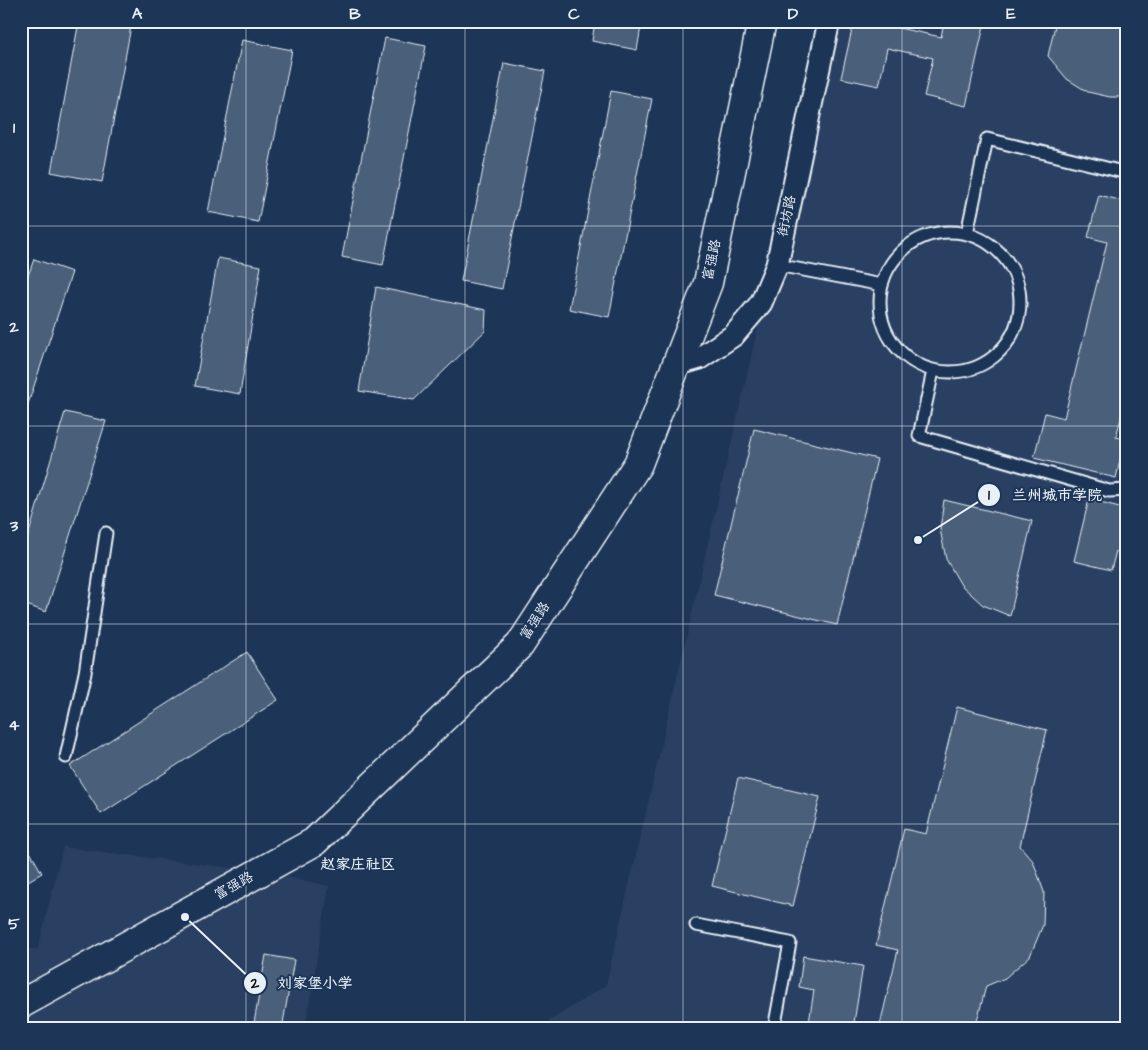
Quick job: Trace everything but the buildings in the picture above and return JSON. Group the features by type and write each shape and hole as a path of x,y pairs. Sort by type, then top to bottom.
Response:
{"main road":[{"name":"富强路","path":"21,1004 314,842 520,645 638,464 708,283 762,21"}],"street":[{"name":"街坊路","path":"676,365 700,358 734,335 761,303 777,265 829,21"}],"lane":[{"path":"967,233 987,139 1127,173"},
{"path":"939,232 967,233 992,245 1011,266 1020,292 1018,319 1007,344 986,363 960,372 933,371 908,359 890,339 880,312 882,285 893,260 914,241 939,232"},
{"path":"777,265 882,285"},
{"path":"933,371 919,436 1109,491 1127,490"},
{"path":"66,757 84,673 106,533"},
{"path":"696,925 790,943 774,1029"}],"shaded area":[{"path":"826,21 1127,21 1127,1029 537,1029 606,985 771,271"},
{"path":"63,847 264,872 329,886 305,1029 21,1029 21,949 38,949"}],"place":[{"name":"兰州城市学院","path":"918,540"},
{"name":"刘家堡小学","path":"185,917"}],"district":[{"name":"赵家庄社区","path":"358,864"}]}
